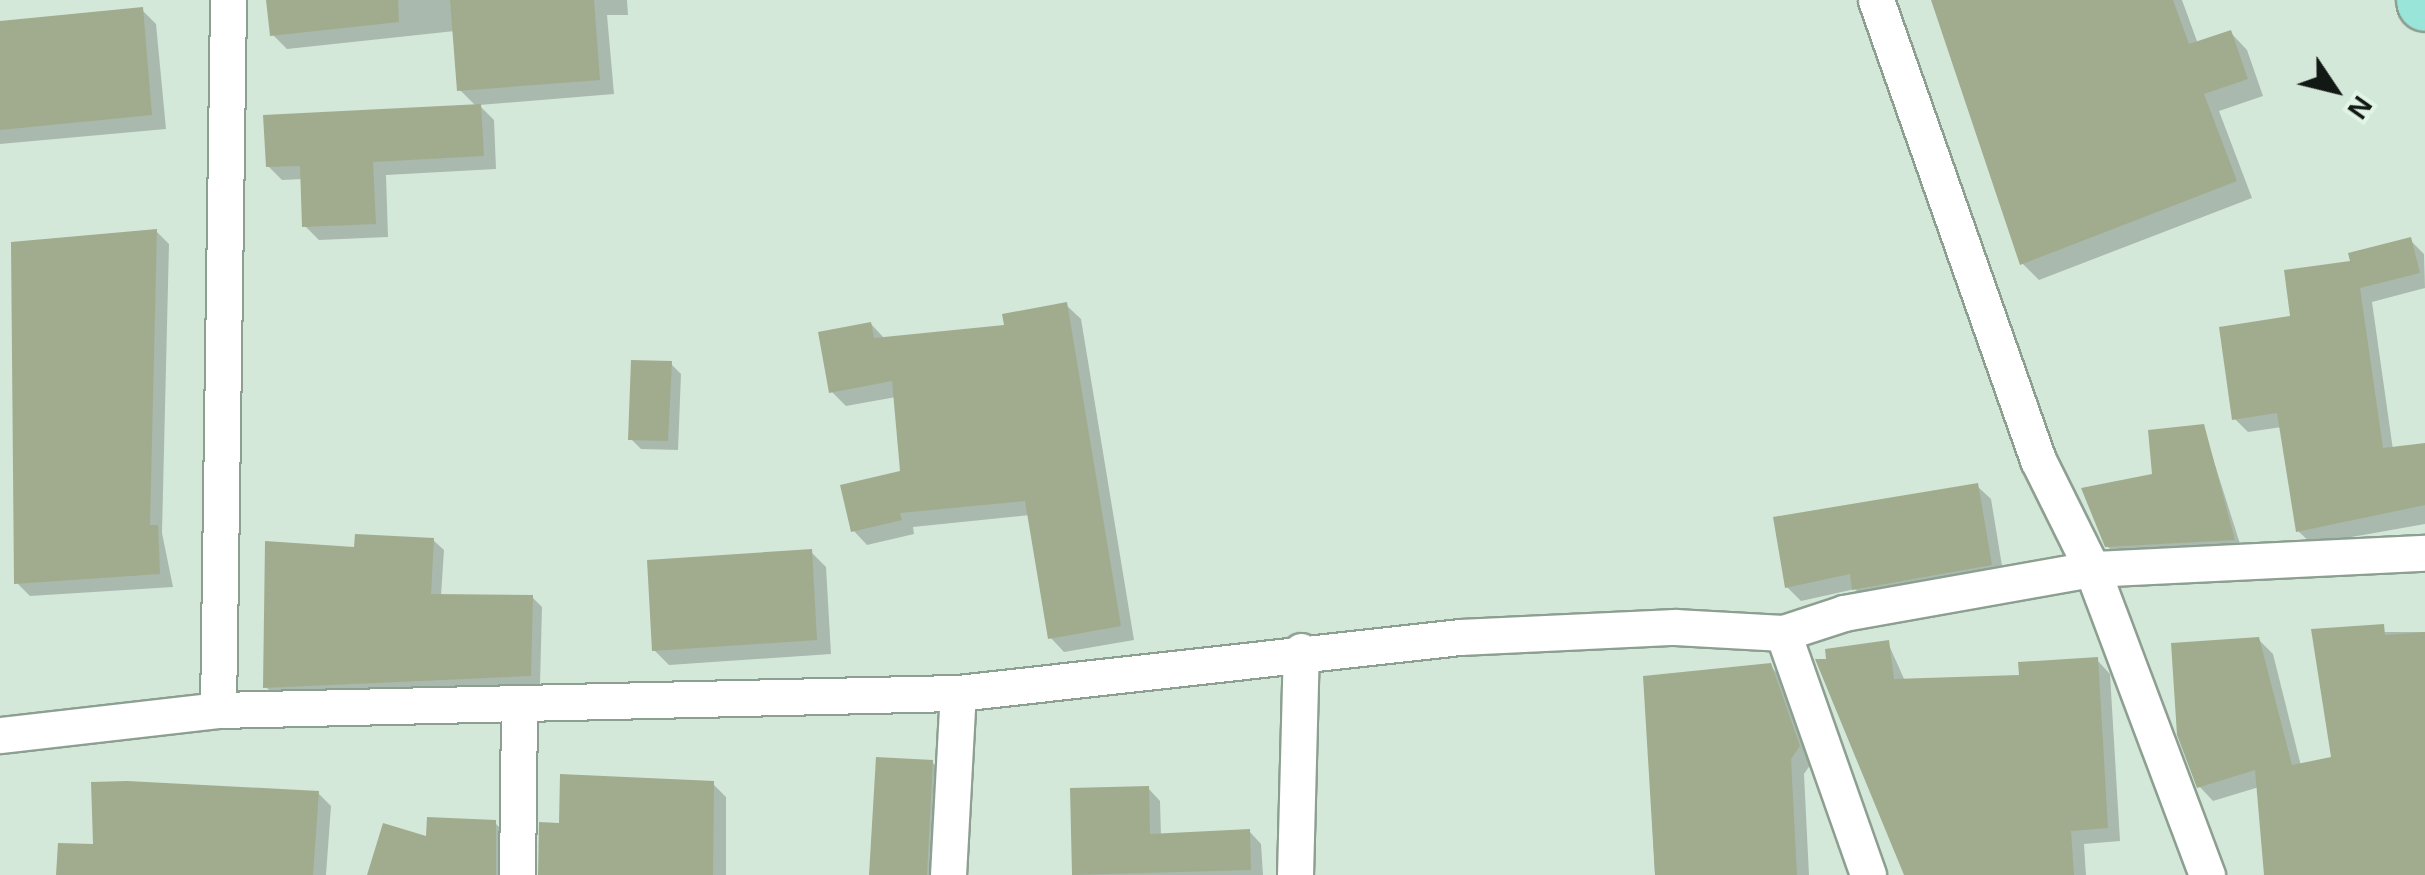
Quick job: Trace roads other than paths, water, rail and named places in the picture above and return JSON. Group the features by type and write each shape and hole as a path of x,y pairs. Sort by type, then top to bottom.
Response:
{"street":[{"path":"218,710 228,0"},
{"path":"1876,0 2038,460 2092,569 2208,875"},
{"path":"0,735 218,710 519,708 958,693 1301,651 1675,627 1783,633 1844,613 2092,569 2425,553"},
{"path":"1783,633 1868,875"},
{"path":"1295,875 1301,651"},
{"path":"948,875 958,693"},
{"path":"517,875 519,708"}]}
